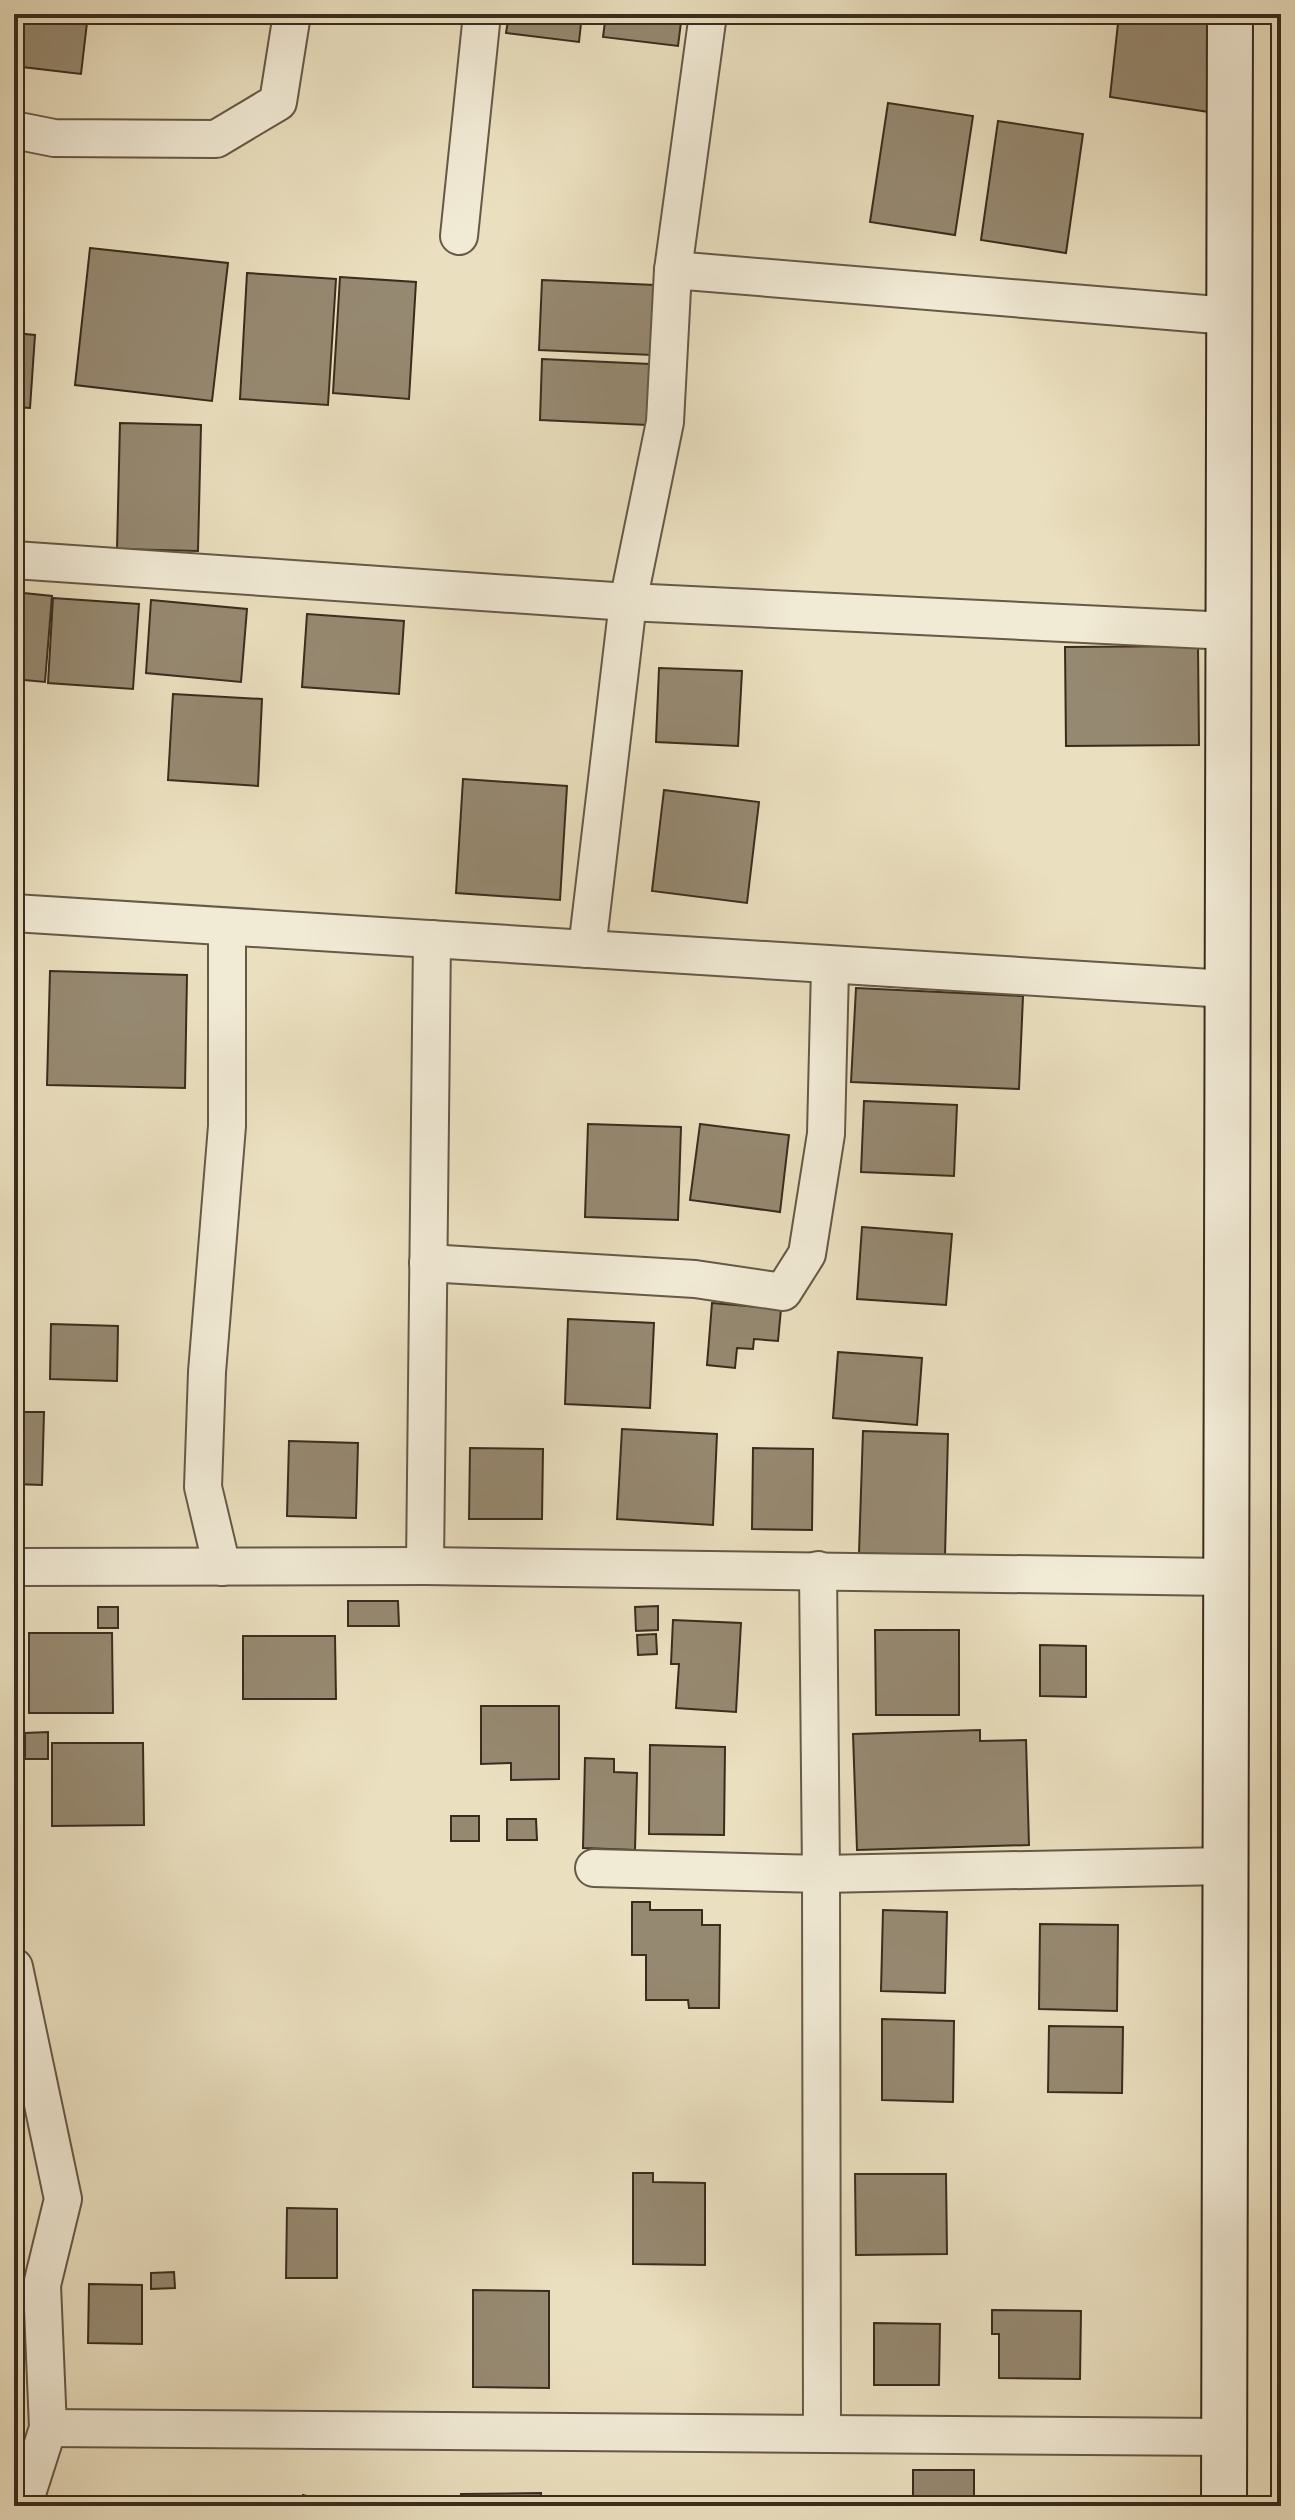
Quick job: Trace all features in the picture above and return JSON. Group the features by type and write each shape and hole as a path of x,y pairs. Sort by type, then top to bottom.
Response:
{"street":[{"path":"14,130 54,138 216,139 278,102 292,14"},
{"path":"459,236 482,14"},
{"path":"587,949 628,602 665,422 673,270 708,14"},
{"path":"1224,2506 1230,14"},
{"path":"673,270 1229,316"},
{"path":"14,560 628,602 1229,631"},
{"path":"14,913 587,949 830,968 1227,989"},
{"path":"222,1567 203,1487 207,1372 227,1126 227,927"},
{"path":"425,1566 432,939"},
{"path":"428,1263 695,1279 783,1292 807,1254 826,1134 830,968"},
{"path":"14,1567 425,1566 1226,1577"},
{"path":"818,1570 822,2432"},
{"path":"594,1868 821,1874 1225,1866"},
{"path":"14,1967 63,2199 42,2285 48,2428 23,2506"},
{"path":"48,2428 1224,2437"}],"building":[{"path":"14,14 88,14 81,74 14,66"},
{"path":"509,14 582,14 579,42 506,33"},
{"path":"606,14 682,14 678,46 603,37"},
{"path":"1119,14 1216,14 1209,112 1110,97"},
{"path":"888,103 973,116 955,235 870,222"},
{"path":"998,121 1083,134 1066,253 981,240"},
{"path":"90,248 228,263 212,401 75,385"},
{"path":"247,273 336,279 328,405 240,399"},
{"path":"340,277 416,282 409,399 333,393"},
{"path":"542,280 655,285 652,355 539,350"},
{"path":"14,333 35,335 30,408 14,407"},
{"path":"542,359 650,364 647,425 540,420"},
{"path":"120,423 201,425 198,551 117,549"},
{"path":"14,592 52,596 45,682 14,679"},
{"path":"53,598 139,604 133,689 48,683"},
{"path":"151,600 247,609 241,682 146,673"},
{"path":"307,614 404,621 399,694 302,687"},
{"path":"1198,646 1199,745 1066,746 1065,647"},
{"path":"659,668 742,671 738,746 656,742"},
{"path":"173,694 262,699 258,786 168,780"},
{"path":"463,779 567,786 560,900 456,893"},
{"path":"664,790 759,802 747,903 652,891"},
{"path":"50,971 187,975 185,1088 47,1085"},
{"path":"856,988 1023,996 1019,1089 851,1082"},
{"path":"864,1101 957,1105 954,1176 861,1172"},
{"path":"588,1124 681,1127 678,1220 585,1217"},
{"path":"700,1124 789,1135 780,1212 690,1200"},
{"path":"862,1227 952,1234 946,1305 857,1299"},
{"path":"712,1303 781,1309 778,1341 754,1339 753,1349 737,1348 735,1368 707,1365"},
{"path":"568,1319 654,1323 650,1408 565,1404"},
{"path":"51,1324 118,1326 117,1381 50,1379"},
{"path":"838,1352 922,1358 917,1425 833,1418"},
{"path":"14,1412 44,1412 42,1485 14,1484"},
{"path":"622,1429 717,1434 713,1525 617,1519"},
{"path":"863,1431 948,1434 945,1556 859,1553"},
{"path":"289,1441 358,1443 356,1518 287,1516"},
{"path":"470,1448 543,1449 542,1519 469,1519"},
{"path":"753,1448 813,1449 812,1530 752,1529"},
{"path":"14,1595 19,1595 20,1647 14,1647"},
{"path":"348,1601 398,1601 399,1626 348,1626"},
{"path":"658,1606 658,1630 636,1631 635,1607"},
{"path":"98,1607 118,1607 118,1628 98,1628"},
{"path":"673,1620 741,1623 736,1712 676,1708 679,1664 671,1664"},
{"path":"875,1630 959,1630 959,1715 876,1715"},
{"path":"29,1633 112,1633 113,1713 29,1713"},
{"path":"656,1634 657,1654 638,1655 637,1635"},
{"path":"243,1636 335,1636 336,1699 243,1699"},
{"path":"1040,1645 1086,1646 1086,1697 1040,1696"},
{"path":"481,1706 559,1706 559,1779 511,1780 511,1763 481,1764"},
{"path":"980,1730 980,1741 1026,1740 1029,1845 857,1850 853,1734"},
{"path":"48,1732 48,1759 25,1759 25,1733"},
{"path":"52,1743 143,1743 144,1825 52,1826"},
{"path":"650,1745 725,1747 724,1835 649,1834"},
{"path":"585,1758 614,1759 614,1772 637,1773 635,1850 583,1848"},
{"path":"451,1816 479,1816 479,1841 451,1841"},
{"path":"507,1819 536,1819 537,1840 507,1840"},
{"path":"632,1902 650,1902 650,1910 702,1910 702,1925 720,1925 719,2008 689,2008 688,2000 646,2000 646,1955 632,1955"},
{"path":"883,1910 947,1912 945,1993 881,1991"},
{"path":"1040,1924 1118,1925 1117,2011 1039,2009"},
{"path":"882,2019 954,2021 953,2102 882,2100"},
{"path":"1049,2026 1123,2027 1122,2093 1048,2092"},
{"path":"633,2173 653,2173 653,2182 705,2183 705,2265 633,2264"},
{"path":"855,2174 946,2174 947,2254 856,2255"},
{"path":"287,2208 337,2209 337,2278 286,2278"},
{"path":"174,2272 175,2288 151,2289 151,2273"},
{"path":"89,2284 142,2285 142,2344 88,2343"},
{"path":"473,2290 549,2291 549,2388 473,2387"},
{"path":"992,2310 1081,2311 1080,2379 999,2378 999,2334 992,2334"},
{"path":"874,2323 940,2324 939,2385 874,2385"},
{"path":"913,2470 974,2470 974,2506 913,2506"},
{"path":"541,2493 541,2506 461,2506 461,2494"},
{"path":"303,2495 344,2506 300,2506"}]}
